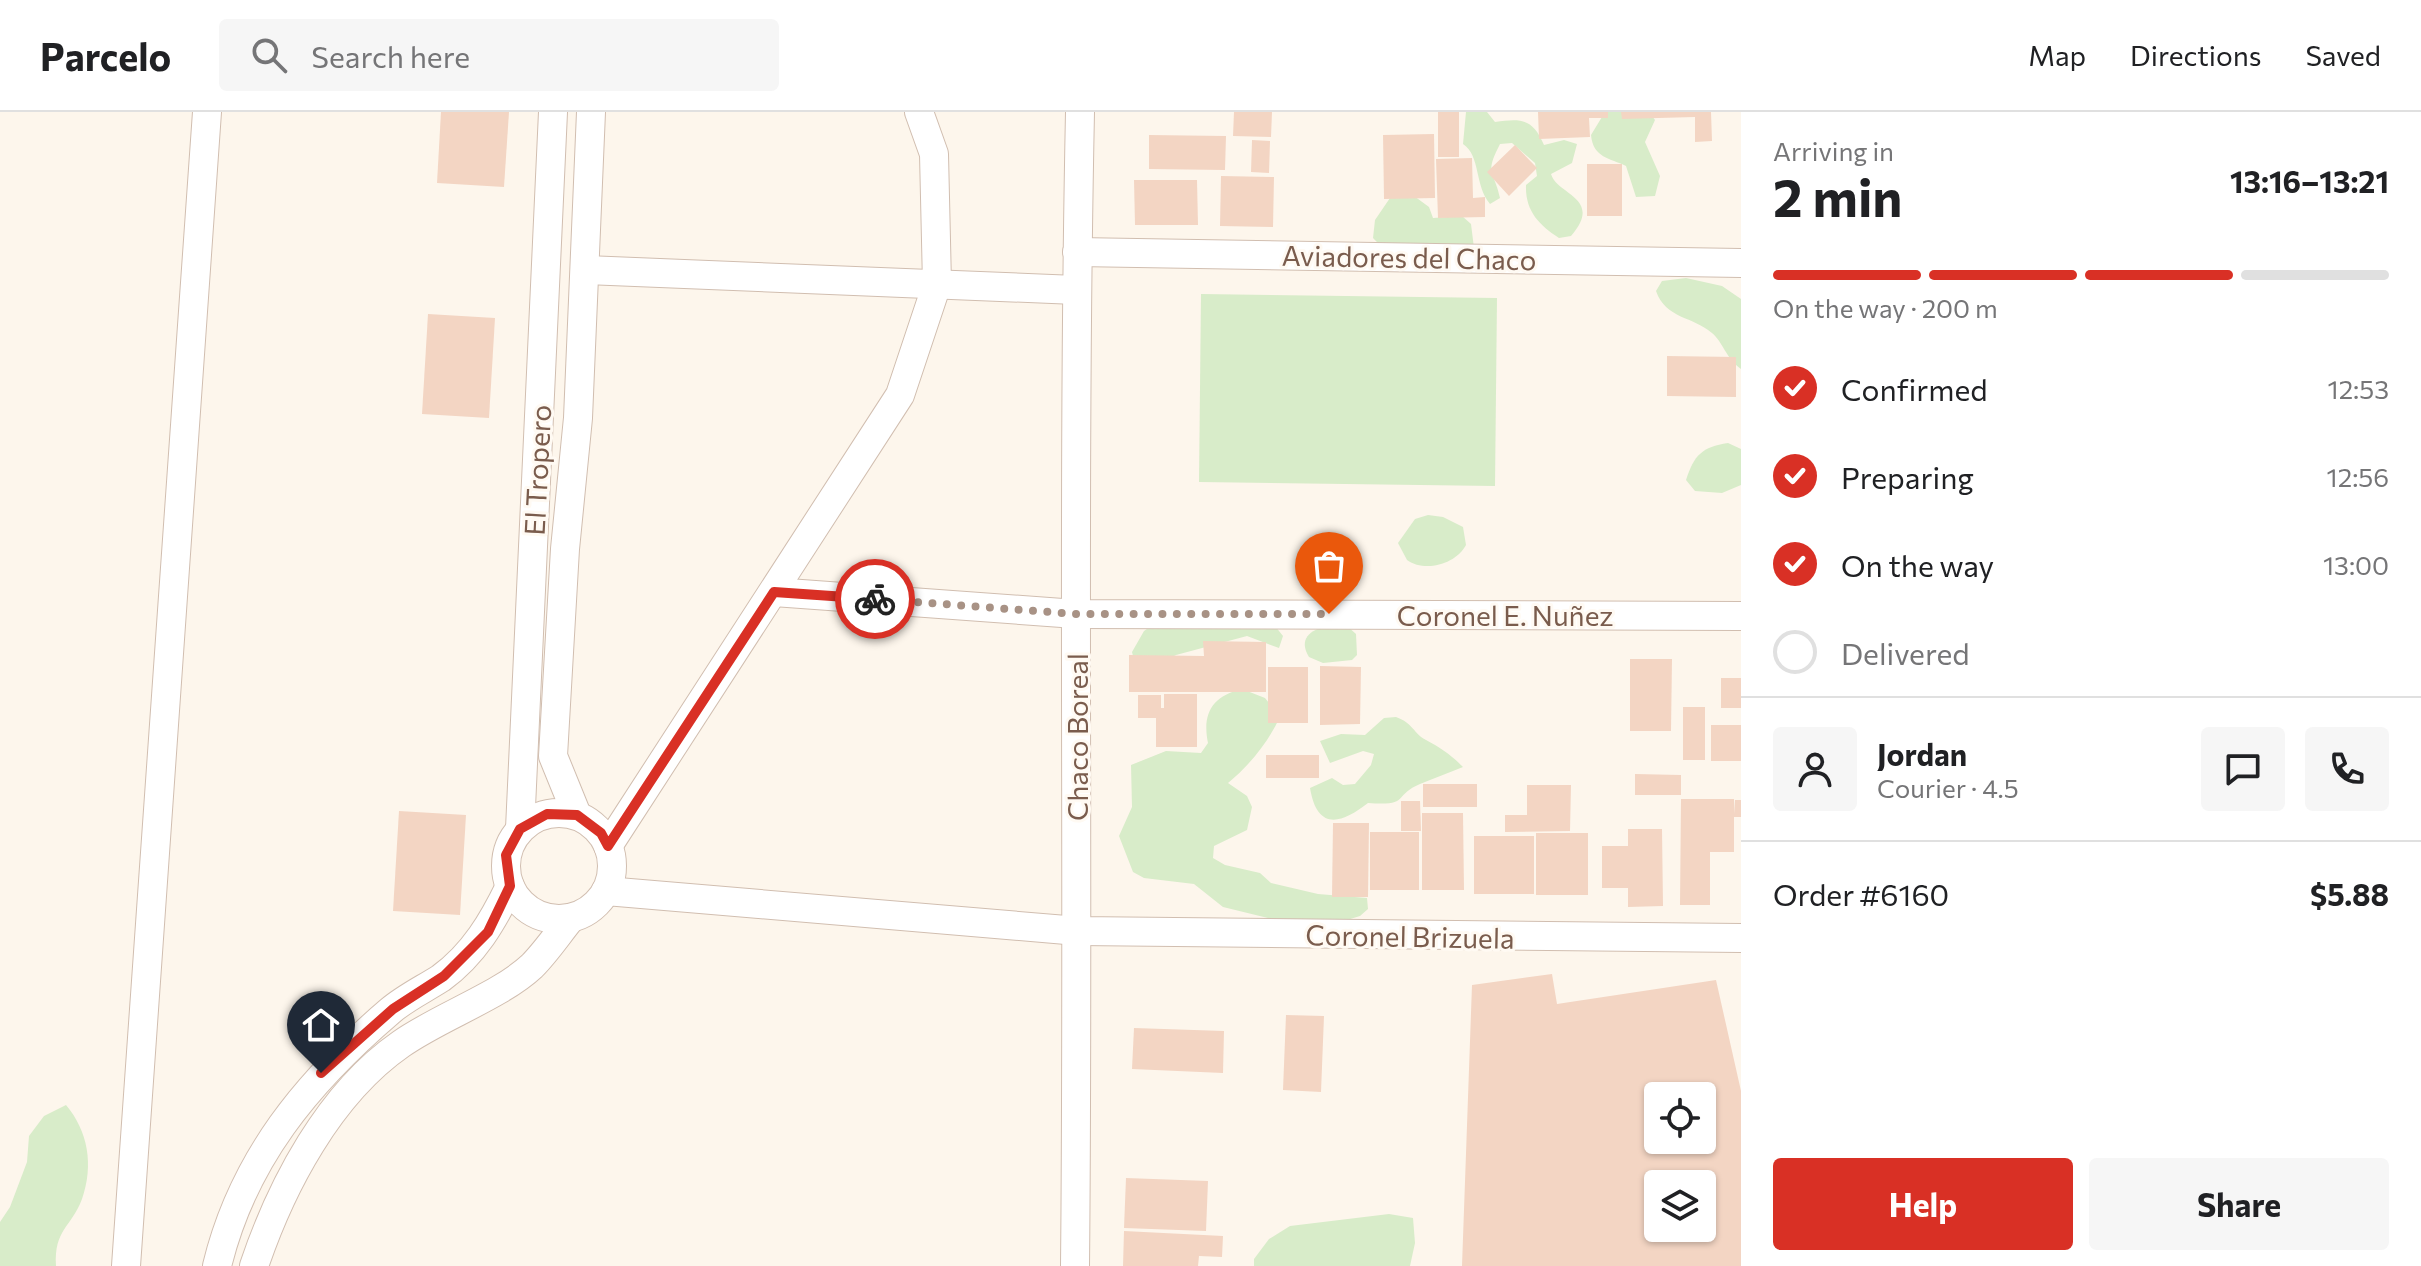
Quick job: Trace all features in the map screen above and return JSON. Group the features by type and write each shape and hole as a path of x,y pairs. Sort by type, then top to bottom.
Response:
{"street":[{"path":"126,1266 207,112"},
{"name":"El Tropero","path":"520,829 553,112"},
{"name":"El Tropero","path":"577,815 553,756 586,270 591,112"},
{"path":"608,846 900,395 937,284 934,154 919,112"},
{"name":"Chaco Boreal","path":"1075,1266 1078,931 1076,290 1080,112"},
{"name":"Aviadores del Chaco","path":"1077,252 1741,263"},
{"path":"586,270 1076,290"},
{"name":"Coronel E. Nuñez","path":"774,592 1076,614 1741,616"},
{"path":"547,814 577,815 601,833 608,846 612,861 606,891 586,913 571,918 541,916 528,910 510,886 506,855 520,829 547,814"},
{"path":"217,1266 224,1236 252,1169 321,1073 393,1009 444,976 488,932 510,886"},
{"name":"Coronel Brizuela","path":"606,891 1078,931 1741,938"},
{"path":"254,1266 266,1231 297,1168 329,1119 366,1074 428,1026 531,967 571,918"}],"green space":[{"path":"1466,112 1487,112 1495,122 1526,122 1536,130 1544,145 1564,140 1577,144 1572,163 1551,174 1581,205 1583,213 1580,223 1571,236 1559,238 1545,228 1531,210 1526,185 1537,176 1535,163 1512,143 1500,144 1492,162 1500,198 1490,204 1473,156 1463,144"},
{"path":"1605,112 1649,112 1655,120 1645,142 1660,176 1655,196 1636,197 1626,166 1603,156 1592,143 1591,135"},
{"path":"1414,196 1429,207 1433,218 1462,216 1471,224 1475,256 1378,243 1373,238 1375,220 1390,198"},
{"path":"1686,278 1722,286 1741,299 1741,369 1712,333 1673,312 1660,300 1656,291 1662,281"},
{"path":"1201,294 1497,298 1495,486 1199,482"},
{"path":"1728,443 1741,449 1741,485 1722,493 1695,491 1686,480 1696,458 1705,450"},
{"path":"1428,515 1443,517 1463,527 1466,545 1448,562 1422,566 1407,560 1398,543 1415,519"},
{"path":"1154,624 1275,626 1283,636 1279,648 1247,636 1176,655 1146,670 1135,664 1132,652 1144,631"},
{"path":"1327,626 1347,626 1356,634 1357,655 1352,660 1323,663 1309,657 1305,640 1315,630"},
{"path":"1242,689 1265,698 1280,717 1258,753 1228,783 1247,796 1252,807 1247,830 1214,846 1213,858 1225,865 1260,873 1271,883 1318,894 1367,898 1368,909 1360,916 1334,924 1296,925 1223,907 1194,884 1144,878 1133,872 1119,836 1132,807 1131,765 1166,751 1201,753 1208,743 1207,723 1212,708 1223,696"},
{"path":"1396,717 1463,767 1411,788 1396,801 1368,803 1339,819 1324,817 1313,802 1310,788 1332,778 1343,785 1355,784 1371,765 1374,754 1363,751 1330,763 1320,741 1341,734 1365,735 1384,718"},
{"path":"66,1105 84,1137 88,1174 78,1209 60,1236 56,1266 0,1266 0,1222 10,1207 27,1162 29,1136 44,1116"},
{"path":"1389,1214 1413,1218 1415,1243 1410,1266 1254,1266 1254,1259 1269,1239 1290,1226"}],"building":[{"path":"441,112 509,112 504,187 437,183"},
{"path":"1234,112 1272,112 1271,137 1233,136"},
{"path":"1438,112 1459,112 1459,157 1438,157"},
{"path":"1538,112 1608,112 1608,118 1589,118 1590,137 1539,139"},
{"path":"1621,112 1711,112 1712,141 1695,142 1695,117 1622,119"},
{"path":"1434,134 1435,198 1384,199 1383,135"},
{"path":"1149,135 1226,136 1225,170 1149,169"},
{"path":"1252,140 1270,141 1269,173 1251,172"},
{"path":"1515,145 1537,168 1509,196 1487,172"},
{"path":"1472,158 1473,198 1485,197 1485,217 1438,218 1436,159"},
{"path":"1587,164 1622,164 1622,216 1587,216"},
{"path":"1221,176 1274,177 1273,227 1220,226"},
{"path":"1134,180 1197,180 1198,225 1135,225"},
{"path":"428,314 495,318 489,418 422,414"},
{"path":"1667,356 1736,357 1736,397 1667,396"},
{"path":"1203,641 1266,642 1266,692 1129,692 1129,655 1204,656"},
{"path":"1630,659 1672,659 1671,731 1630,731"},
{"path":"1320,666 1361,667 1360,724 1320,725"},
{"path":"1268,667 1308,667 1308,723 1268,723"},
{"path":"1721,678 1741,678 1741,708 1721,708"},
{"path":"1164,694 1197,694 1197,747 1156,747 1156,718 1138,718 1138,695 1161,695 1161,708 1164,708"},
{"path":"1683,707 1705,707 1705,760 1683,760"},
{"path":"1711,725 1741,725 1741,761 1711,761"},
{"path":"1266,755 1319,755 1319,778 1266,778"},
{"path":"1635,774 1681,775 1681,795 1635,795"},
{"path":"1423,784 1477,784 1477,807 1423,807"},
{"path":"1527,785 1571,785 1570,831 1505,832 1505,815 1527,815"},
{"path":"1681,799 1734,799 1734,814 1735,800 1741,800 1741,817 1734,817 1734,852 1710,852 1710,905 1680,905"},
{"path":"1401,801 1420,801 1421,831 1401,831"},
{"path":"399,811 466,815 460,915 393,911"},
{"path":"1422,813 1463,813 1464,890 1422,890"},
{"path":"1333,823 1369,823 1368,897 1332,897"},
{"path":"1628,829 1662,829 1663,906 1628,907 1628,888 1602,888 1602,846 1628,846"},
{"path":"1370,832 1419,832 1419,890 1370,890"},
{"path":"1536,833 1588,833 1588,895 1536,895"},
{"path":"1474,836 1534,836 1534,894 1474,894"},
{"path":"1552,974 1557,1004 1716,980 1741,1091 1741,1266 1462,1266 1472,985"},
{"path":"1286,1015 1324,1016 1321,1092 1283,1090"},
{"path":"1134,1028 1224,1031 1223,1073 1132,1069"},
{"path":"1126,1178 1208,1181 1206,1231 1124,1228"},
{"path":"1124,1231 1223,1236 1222,1257 1199,1256 1198,1266 1123,1266"}],"way so far":[{"path":"875,599 1076,614 1329,614"}],"route":[{"path":"321,1073 393,1009 444,976 488,932 510,886 506,855 520,829 547,814 577,815 601,833 608,846 774,592 875,599"}]}
